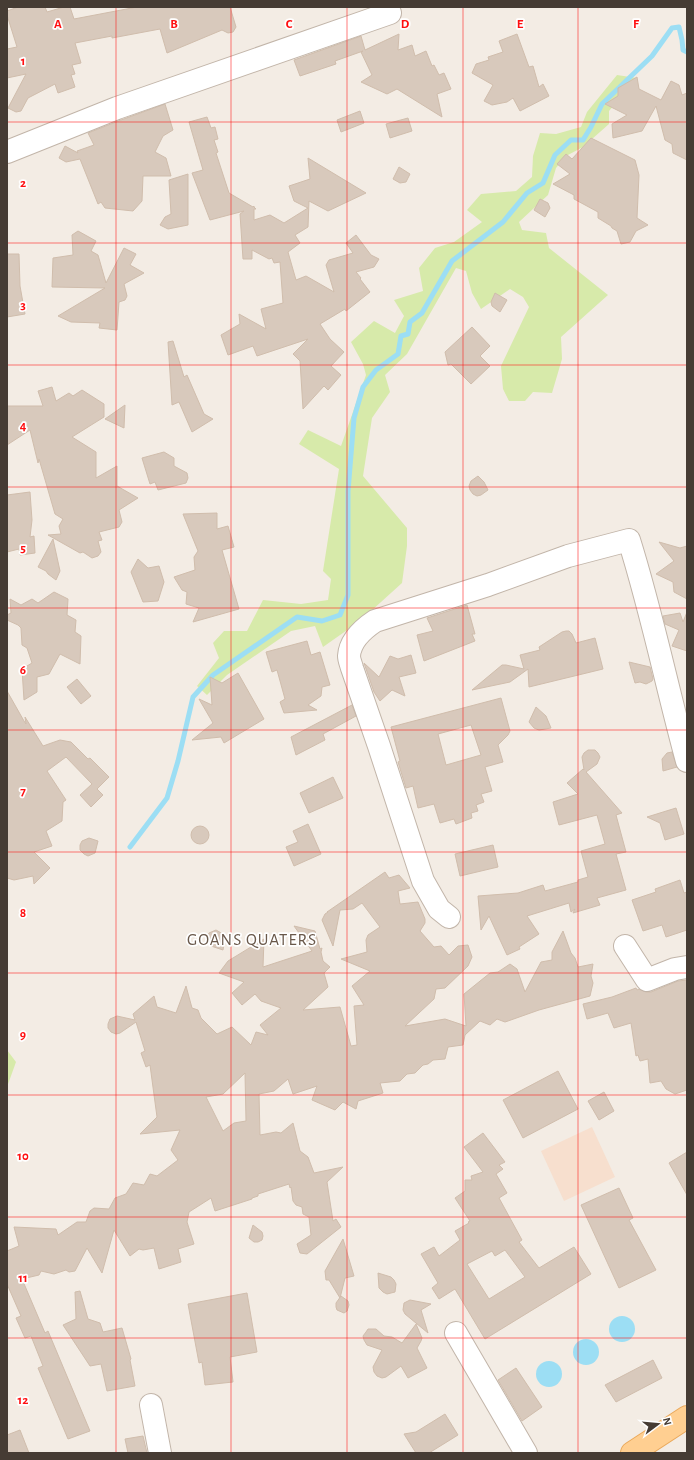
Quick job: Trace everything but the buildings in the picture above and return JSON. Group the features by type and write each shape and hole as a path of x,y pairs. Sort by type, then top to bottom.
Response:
{"main road":[{"path":"632,1453 687,1417"}],"street":[{"path":"7,152 117,108 390,13"},
{"path":"449,917 439,909 423,881 349,656 352,643 362,630 375,621 488,585 568,556 629,540 650,611 687,761"},
{"path":"625,946 647,980 674,969 687,967"},
{"path":"456,1333 526,1453"},
{"path":"151,1405 160,1453"}],"shaded area":[{"path":"592,1127 615,1177 564,1201 541,1151"}],"green space":[{"path":"617,75 637,78 609,111 609,124 583,147 566,156 556,168 548,195 519,222 522,230 546,233 549,248 608,295 561,337 562,359 552,393 533,392 525,401 509,401 503,389 501,366 529,307 523,297 510,289 481,309 472,293 466,271 456,268 407,354 385,375 390,392 372,418 363,476 407,528 407,546 402,583 360,621 323,647 315,626 291,631 227,675 207,695 197,686 219,658 213,643 224,631 247,631 263,600 301,604 328,600 331,579 323,571 339,469 299,444 308,430 341,446 366,375 363,364 351,342 374,321 395,333 404,316 394,300 423,291 419,268 435,248 454,242 482,222 467,210 481,194 516,191 532,177 533,156 540,133 556,134 581,127 587,112"},
{"path":"7,1050 16,1062 7,1087"}],"water":[{"path":"622,1316 631,1320 635,1329 631,1338 622,1342 613,1338 609,1329 613,1320"},
{"path":"586,1339 595,1343 599,1352 595,1361 586,1365 577,1361 573,1352 577,1343"},
{"path":"549,1361 558,1365 562,1374 558,1383 549,1387 540,1383 536,1374 540,1365"}],"waterway":[{"path":"130,847 167,798 178,761 193,697 213,675 297,617 322,621 340,615 348,595 348,491 354,418 363,387 376,370 398,354 401,336 408,334 410,322 422,313 452,261 503,222 527,193 543,183 555,155 571,140 583,140 602,104 652,56 672,28 679,27 683,50 687,52"}],"district":[{"name":"GOANS QUATERS","path":"252,939"}]}
